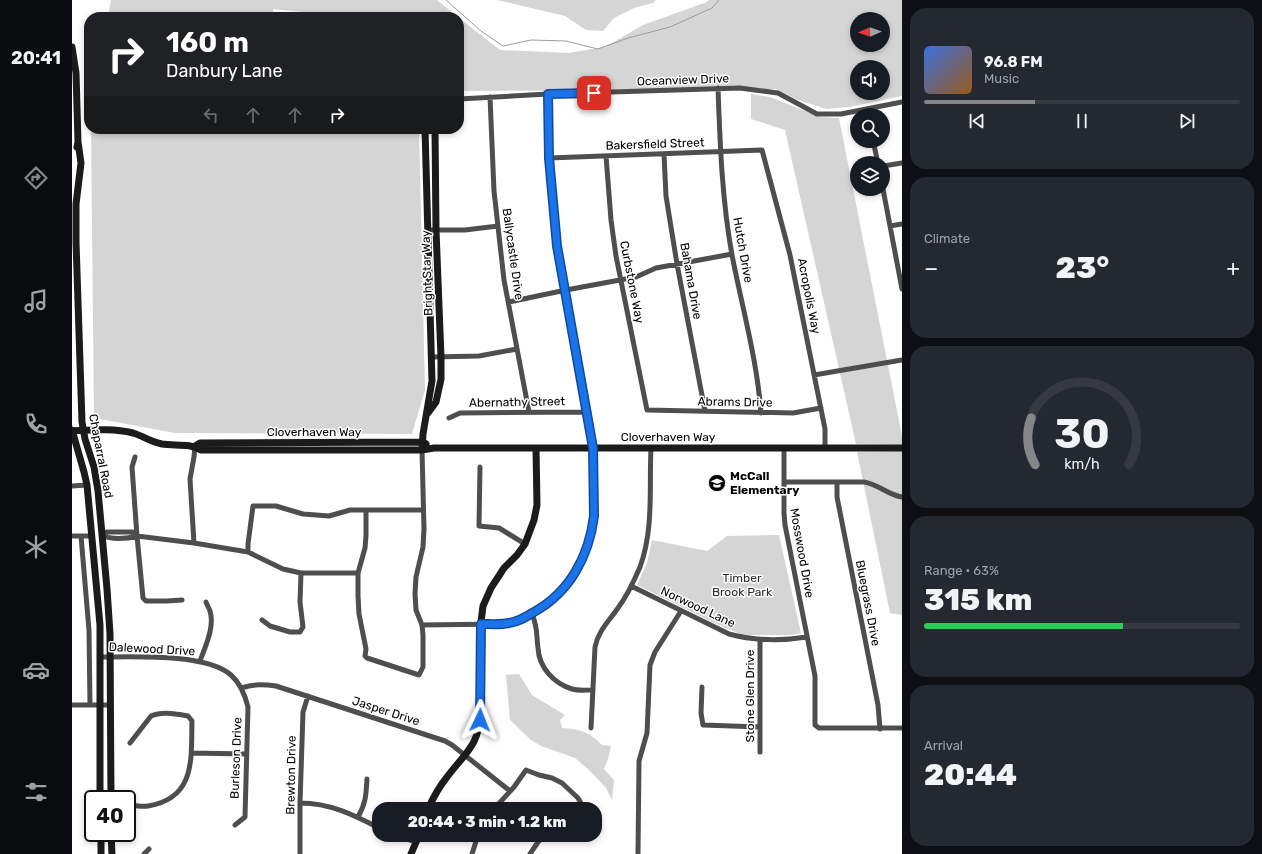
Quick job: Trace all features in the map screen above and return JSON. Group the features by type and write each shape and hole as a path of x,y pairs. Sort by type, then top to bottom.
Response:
{"street":[{"name":"Chaparral Road","path":"72,47 76,73 78,142 76,171 72,196"},
{"name":"Hutch Drive","path":"718,88 723,187 732,254 759,387 761,413"},
{"name":"Oceanview Drive","path":"464,99 548,94 740,88 778,93 817,114 841,114 850,112"},
{"path":"422,625 510,623 524,618 543,608 569,583 587,549 592,531 594,516 593,448 557,246 549,158 548,94"},
{"name":"Ballycastle Drive","path":"490,97 494,191 504,280 529,412"},
{"name":"Oceanview Drive","path":"873,108 902,102"},
{"name":"Bright Star Way","path":"425,134 441,357 441,380 436,402 427,413"},
{"name":"Bright Star Way","path":"358,573 359,614 366,649 365,656 367,658 419,675 422,667 422,625 416,610 415,594 416,577 423,546 422,446 432,382 432,230 435,134"},
{"name":"Chaparral Road","path":"78,142 81,163 76,204 74,241 80,401 83,430 95,473 109,612 111,790"},
{"name":"Bakersfield Street","path":"549,158 762,150"},
{"name":"Acropolis Way","path":"762,150 790,255 825,429 824,448"},
{"name":"Bahama Drive","path":"664,154 666,196 677,264 705,411"},
{"name":"Curbstone Way","path":"606,156 610,220 620,280 647,410"},
{"path":"890,165 902,163"},
{"path":"884,196 902,289"},
{"path":"890,226 902,224"},
{"path":"432,230 465,230 498,226"},
{"path":"509,302 636,277 656,268 732,254"},
{"path":"432,357 479,356 517,349"},
{"path":"814,376 902,360"},
{"name":"Abrams Drive","path":"647,410 793,413 821,408"},
{"name":"Abernathy Street","path":"449,418 460,413 587,412"},
{"name":"Cloverhaven Way","path":"72,430 96,429 123,431 135,434 150,441 195,446 201,450 422,446 434,448 536,449 902,448"},
{"name":"Chaparral Road","path":"72,430 87,485 100,625 100,790"},
{"path":"194,542 190,479 195,446"},
{"path":"591,728 594,655 596,642 603,627 619,607 640,567 649,526 651,448"},
{"name":"Mosswood Drive","path":"784,448 785,525 815,676 816,726 819,728 880,729"},
{"path":"431,802 446,778 466,756 477,737 480,726 481,712 481,624 483,606 491,588 504,568 517,555 525,544 534,520 537,505 536,449"},
{"path":"135,457 132,467 143,598 146,601 182,600"},
{"path":"480,467 479,526 500,528 525,544"},
{"path":"784,482 869,483 891,494 902,496"},
{"name":"Bluegrass Drive","path":"837,482 837,497 878,705 880,729"},
{"path":"72,486 87,485"},
{"path":"248,552 253,506 276,506 303,514 329,516 350,510 423,510"},
{"path":"72,536 102,535 107,538 132,538 137,536 194,542 248,552 283,569 301,573 358,573 365,548 366,510"},
{"path":"81,536 90,630 90,705"},
{"path":"262,620 270,626 280,629 298,633 301,631 303,627 300,602 301,573"},
{"name":"Norwood Lane","path":"631,586 729,634 746,639 787,640 807,637"},
{"path":"200,661 211,624 210,612 206,602"},
{"path":"638,854 639,761 647,732 650,665 655,652 681,611"},
{"path":"532,614 537,629 539,654 545,670 554,679 565,686 577,690 593,690"},
{"name":"Stone Glen Drive","path":"760,640 760,752"},
{"name":"Dalewood Drive","path":"100,657 164,658 200,661 222,669 231,675 241,688"},
{"name":"Jasper Drive","path":"241,688 255,684 276,686 445,741 510,791"},
{"path":"702,687 701,713 703,725 760,727"},
{"name":"Burleson Drive","path":"235,825 244,817 248,707 246,698 241,688"},
{"name":"Brewton Drive","path":"300,854 303,712 308,696"},
{"path":"72,705 110,705"},
{"path":"130,743 151,716 155,714 188,716 192,721 192,753 188,778 180,790 168,800 146,806 136,805"},
{"path":"880,729 902,728"},
{"path":"192,753 246,754"},
{"path":"500,802 526,770 562,783 580,802"},
{"path":"358,817 366,800 367,779"},
{"path":"300,802 335,808 372,824"},
{"path":"101,842 101,854"},
{"path":"111,842 112,854"},
{"path":"411,854 416,842"},
{"path":"416,854 418,842"},
{"path":"472,854 476,842"},
{"path":"530,854 538,842"},
{"path":"144,854 149,849"}],"green space":[{"path":"111,0 437,0 452,12 303,12 273,9 273,12 109,12"},
{"path":"497,0 656,0 653,3 634,8 614,18 603,31 586,30 565,16"},
{"path":"709,0 902,0 902,96 890,99 890,60 850,60 850,100 883,100 850,107 826,109 798,100 776,89 464,91 464,22 500,50 568,53 605,47 643,25"},
{"path":"751,94 770,97 820,117 839,118 850,174 850,196 854,196 902,436 902,445 856,444 785,130 751,119"},
{"path":"91,134 419,134 425,390 412,434 175,433 94,418"},
{"path":"902,451 902,615 890,613 857,452"},
{"name":"Timber Brook Park","path":"779,535 801,633 791,635 740,634 637,585 647,563 652,540 707,551 727,536"},
{"path":"519,674 532,695 565,715 560,720 562,728 584,732 589,734 602,745 611,746 604,769 614,780 612,800 606,788 575,758 541,746 531,740 510,720 506,675"}],"waterway":[{"path":"446,0 460,12"},
{"path":"464,16 481,31 503,46 531,40 566,41 598,49 628,38 670,27 712,8 719,0"}],"place":[{"name":"McCall Elementary","path":"717,483"}],"route":[{"path":"480,720 481,624 502,624 518,621 543,608 557,596 569,582 582,560 587,549 594,516 593,448 585,396 557,246 549,158 548,94 594,93"}]}
